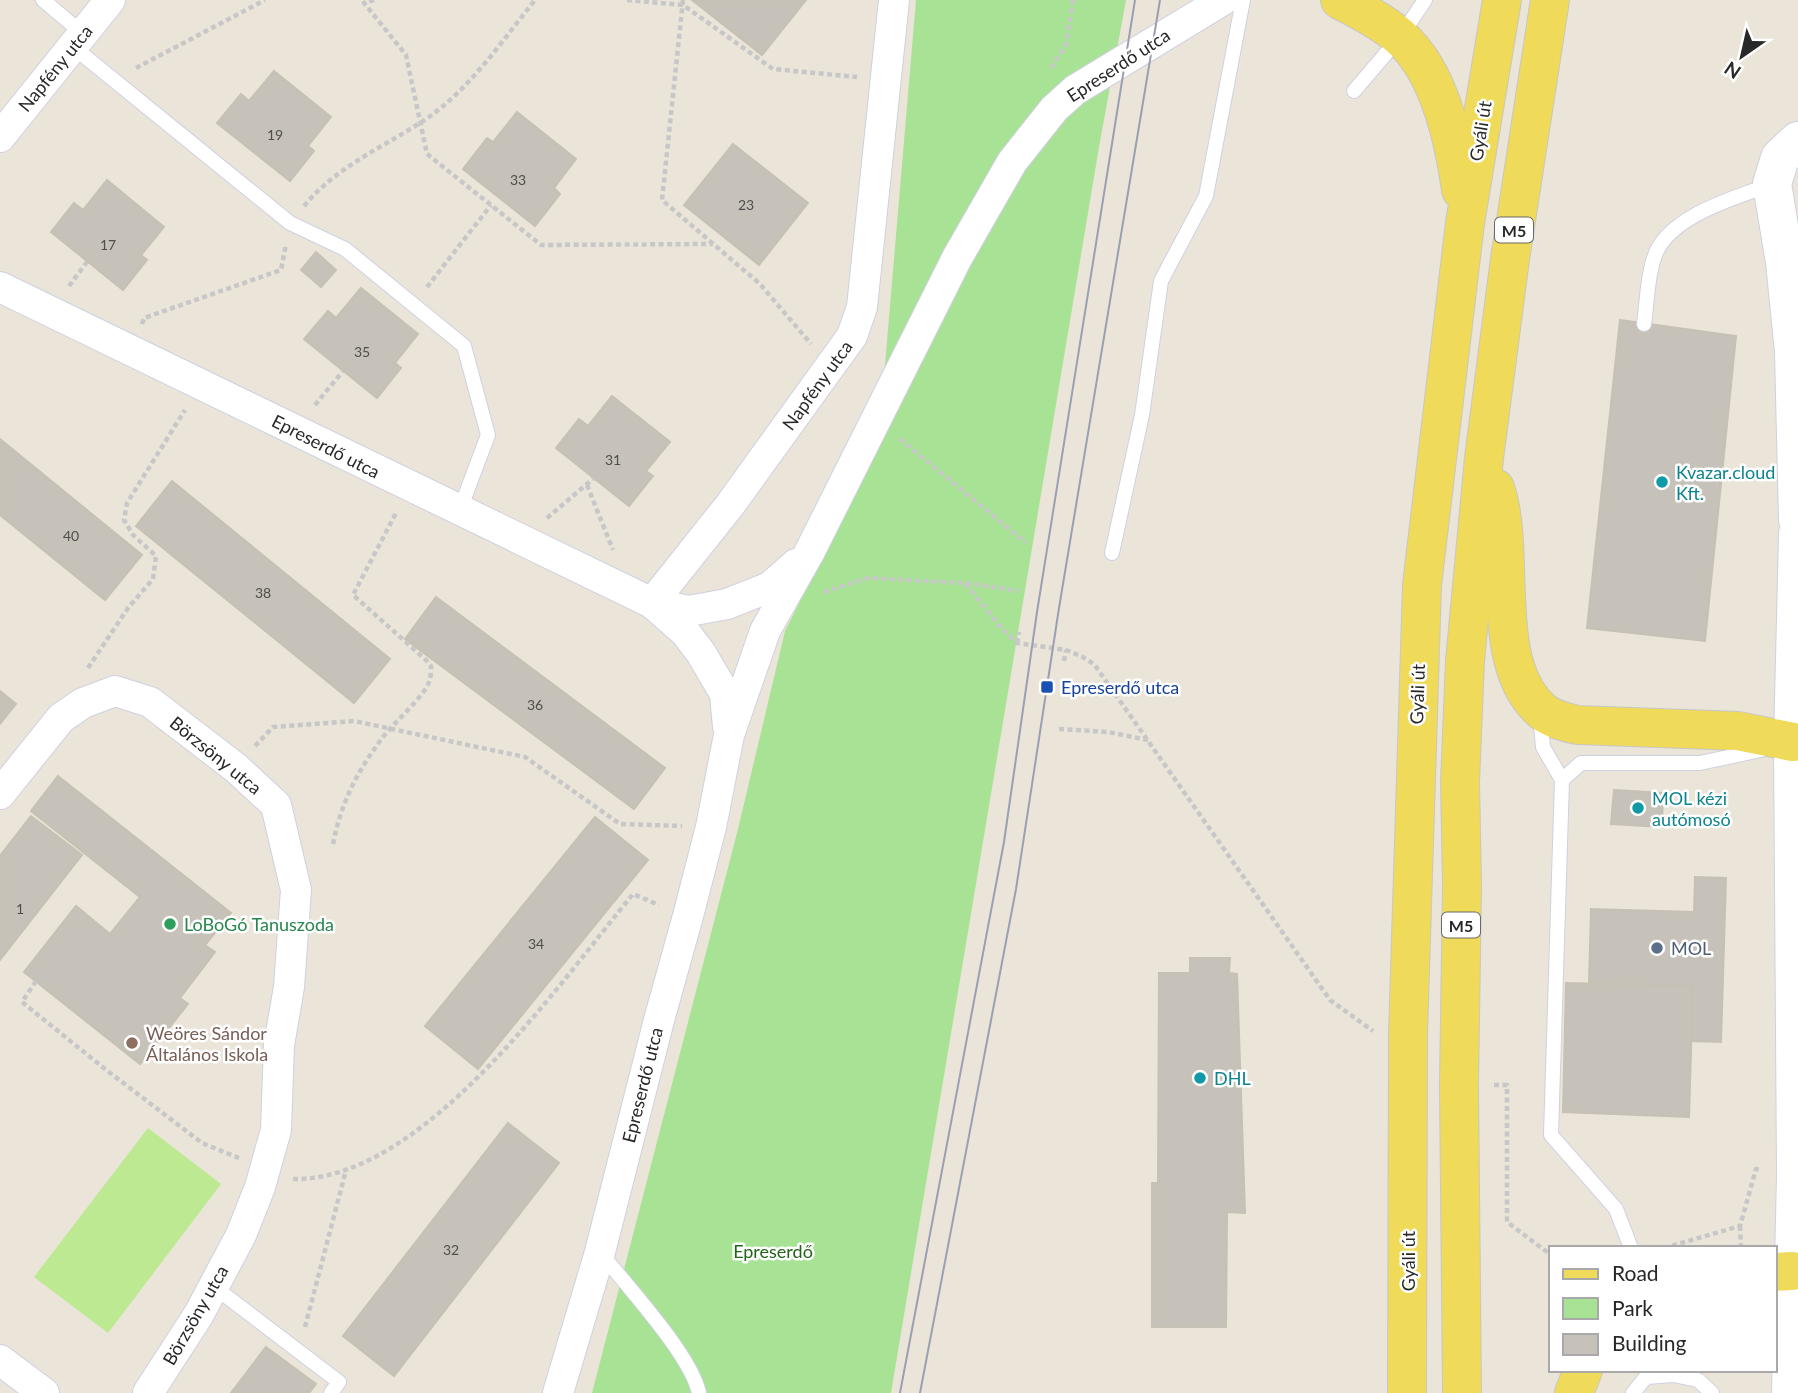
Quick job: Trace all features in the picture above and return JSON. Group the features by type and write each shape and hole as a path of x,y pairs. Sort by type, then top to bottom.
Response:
{"main road":[{"path":"1340,0 1359,9 1400,37 1416,55 1428,75 1455,149 1465,223"},
{"name":"Gyáli út","path":"1407,1393 1408,1034 1422,585 1465,223 1502,0"},
{"name":"M5","path":"1462,1393 1460,782 1465,661 1484,457 1510,259 1550,0"},
{"path":"1484,457 1500,504 1513,660 1520,680 1539,709 1560,721 1578,725 1738,731 1793,742"},
{"path":"1574,1393 1582,1372"}],"street":[{"name":"Napfény utca","path":"0,137 110,0"},
{"name":"Napfény utca","path":"652,604 730,505 852,336 862,307 894,0"},
{"name":"Epreserdő utca","path":"558,1393 600,1252 711,827 729,735 765,631 809,553 957,258 1012,162 1035,132 1075,90 1223,0"},
{"path":"1798,141 1780,158 1772,184 1785,262 1794,352 1798,520"},
{"name":"Epreserdő utca","path":"0,287 202,383 459,512 622,587 652,604 685,632 701,653 725,694 729,735"},
{"path":"1791,1393 1784,1272 1796,1175 1793,742 1798,534"},
{"name":"Epreserdő utca","path":"652,604 689,611 727,604 770,587 809,553"},
{"name":"Börzsöny utca","path":"0,794 61,718 83,703 115,691 150,702 236,768 276,805 296,890 289,987 279,1045 276,1130 279,1175 241,1235 199,1314 148,1393"},
{"path":"0,1360 44,1393"}],"lane":[{"path":"43,0 114,80 290,223 345,249 464,346 488,435 459,512"},
{"path":"1112,553 1142,415 1161,281 1206,196 1243,0"},
{"path":"1354,91 1400,37 1425,0"},
{"path":"1644,324 1654,257 1670,233 1720,203 1772,184"},
{"path":"1539,709 1543,747 1562,780 1551,1135 1616,1209 1630,1246"},
{"path":"1562,780 1581,763 1700,763 1793,742"},
{"path":"600,1252 666,1335 696,1382 699,1393"},
{"path":"213,1286 339,1382 331,1393"},
{"path":"1633,1393 1646,1377 1673,1375 1698,1380 1712,1393"}],"path":[{"path":"114,80 265,0"},
{"path":"362,2 374,0"},
{"path":"128,349 144,318 281,270 290,223 320,188 368,152 419,122 471,79 535,0"},
{"path":"627,0 683,3 773,69 886,80"},
{"path":"362,2 406,55 427,154 541,246 714,244"},
{"path":"683,3 662,200 760,284 830,367"},
{"path":"414,305 491,205"},
{"path":"295,430 343,371"},
{"path":"61,718 94,656 128,608 153,579 156,555 133,535 124,520 127,503 202,383"},
{"path":"877,420 1026,543"},
{"path":"545,519 594,478"},
{"path":"586,485 613,551"},
{"path":"333,844 345,797 363,766 389,728 425,691 430,681 431,666 354,595 409,487"},
{"path":"820,593 869,578 965,583 1018,591"},
{"path":"965,583 1002,629 1017,643 1066,650 1094,664 1329,1000 1380,1036 1408,1034"},
{"path":"1017,643 1019,632"},
{"path":"1064,661 1066,650"},
{"path":"236,768 272,727 354,721 524,757 620,824 711,827"},
{"path":"1059,729 1108,732 1149,740"},
{"path":"36,981 22,1002 202,1143 279,1175 313,1180 346,1169 387,1149 458,1098 491,1067 633,894 688,915"},
{"path":"1507,1085 1507,1223 1549,1254"},
{"path":"299,1351 346,1169"},
{"path":"1741,1246 1740,1226 1756,1170"},
{"path":"1671,1246 1740,1226"}],"green space":[{"name":"Epreserdő","path":"916,0 1126,0 1099,147 891,1393 592,1393 738,829 785,631 878,447"},
{"path":"148,1128 221,1184 108,1333 34,1277"}],"building":[{"path":"692,0 806,0 762,55"},
{"path":"274,71 331,117 308,146 314,151 290,181 217,123 241,94 249,101"},
{"path":"517,112 576,159 554,188 560,194 535,226 463,169 487,138 493,142"},
{"path":"733,144 808,203 759,265 684,205"},
{"path":"107,180 164,227 141,255 147,260 123,290 51,232 74,203 83,210"},
{"path":"316,252 336,270 321,287 301,270"},
{"path":"361,288 418,334 395,363 401,368 377,398 304,339 328,311 336,318"},
{"name":"Kvazar.cloud Kft.","path":"1620,320 1736,336 1705,641 1587,628"},
{"path":"612,396 670,442 646,471 653,476 629,506 556,448 579,419 588,426"},
{"path":"0,439 142,555 105,600 0,515"},
{"path":"172,481 390,659 354,703 136,526"},
{"path":"436,597 665,768 634,809 405,639"},
{"path":"0,691 16,704 0,724"},
{"name":"LoBoGó Tanuszoda","path":"58,776 231,913 205,945 215,952 180,998 188,1004 140,1064 24,972 76,906 110,934 140,897 31,811"},
{"name":"MOL kézi autómosó","path":"1614,790 1663,793 1662,827 1611,824"},
{"path":"31,816 82,855 0,960 0,856"},
{"path":"595,817 648,860 478,1069 425,1026"},
{"name":"MOL","path":"1695,877 1726,878 1721,1042 1691,1041 1693,986 1589,983 1591,909 1694,912"},
{"name":"DHL","path":"1190,958 1230,958 1229,973 1237,974 1245,1213 1227,1212 1226,1327 1152,1327 1152,1183 1158,1183 1159,973 1190,973"},
{"path":"1566,983 1693,986 1689,1117 1563,1112"},
{"path":"508,1123 559,1163 394,1376 343,1336"},
{"path":"266,1347 316,1384 309,1393 231,1393"}],"tram line":[{"path":"900,1393 1004,842 1037,612 1135,0"},
{"path":"920,1393 1016,889 1059,608 1160,0"}],"place":[{"name":"Kvazar.cloud Kft.","path":"1662,482"},
{"name":"Epreserdő utca","path":"1047,687"},
{"name":"MOL kézi autómosó","path":"1638,808"},
{"name":"LoBoGó Tanuszoda","path":"170,924"},
{"name":"MOL","path":"1657,948"},
{"name":"Weöres Sándor Általános Iskola","path":"132,1043"},
{"name":"DHL","path":"1200,1078"}]}
